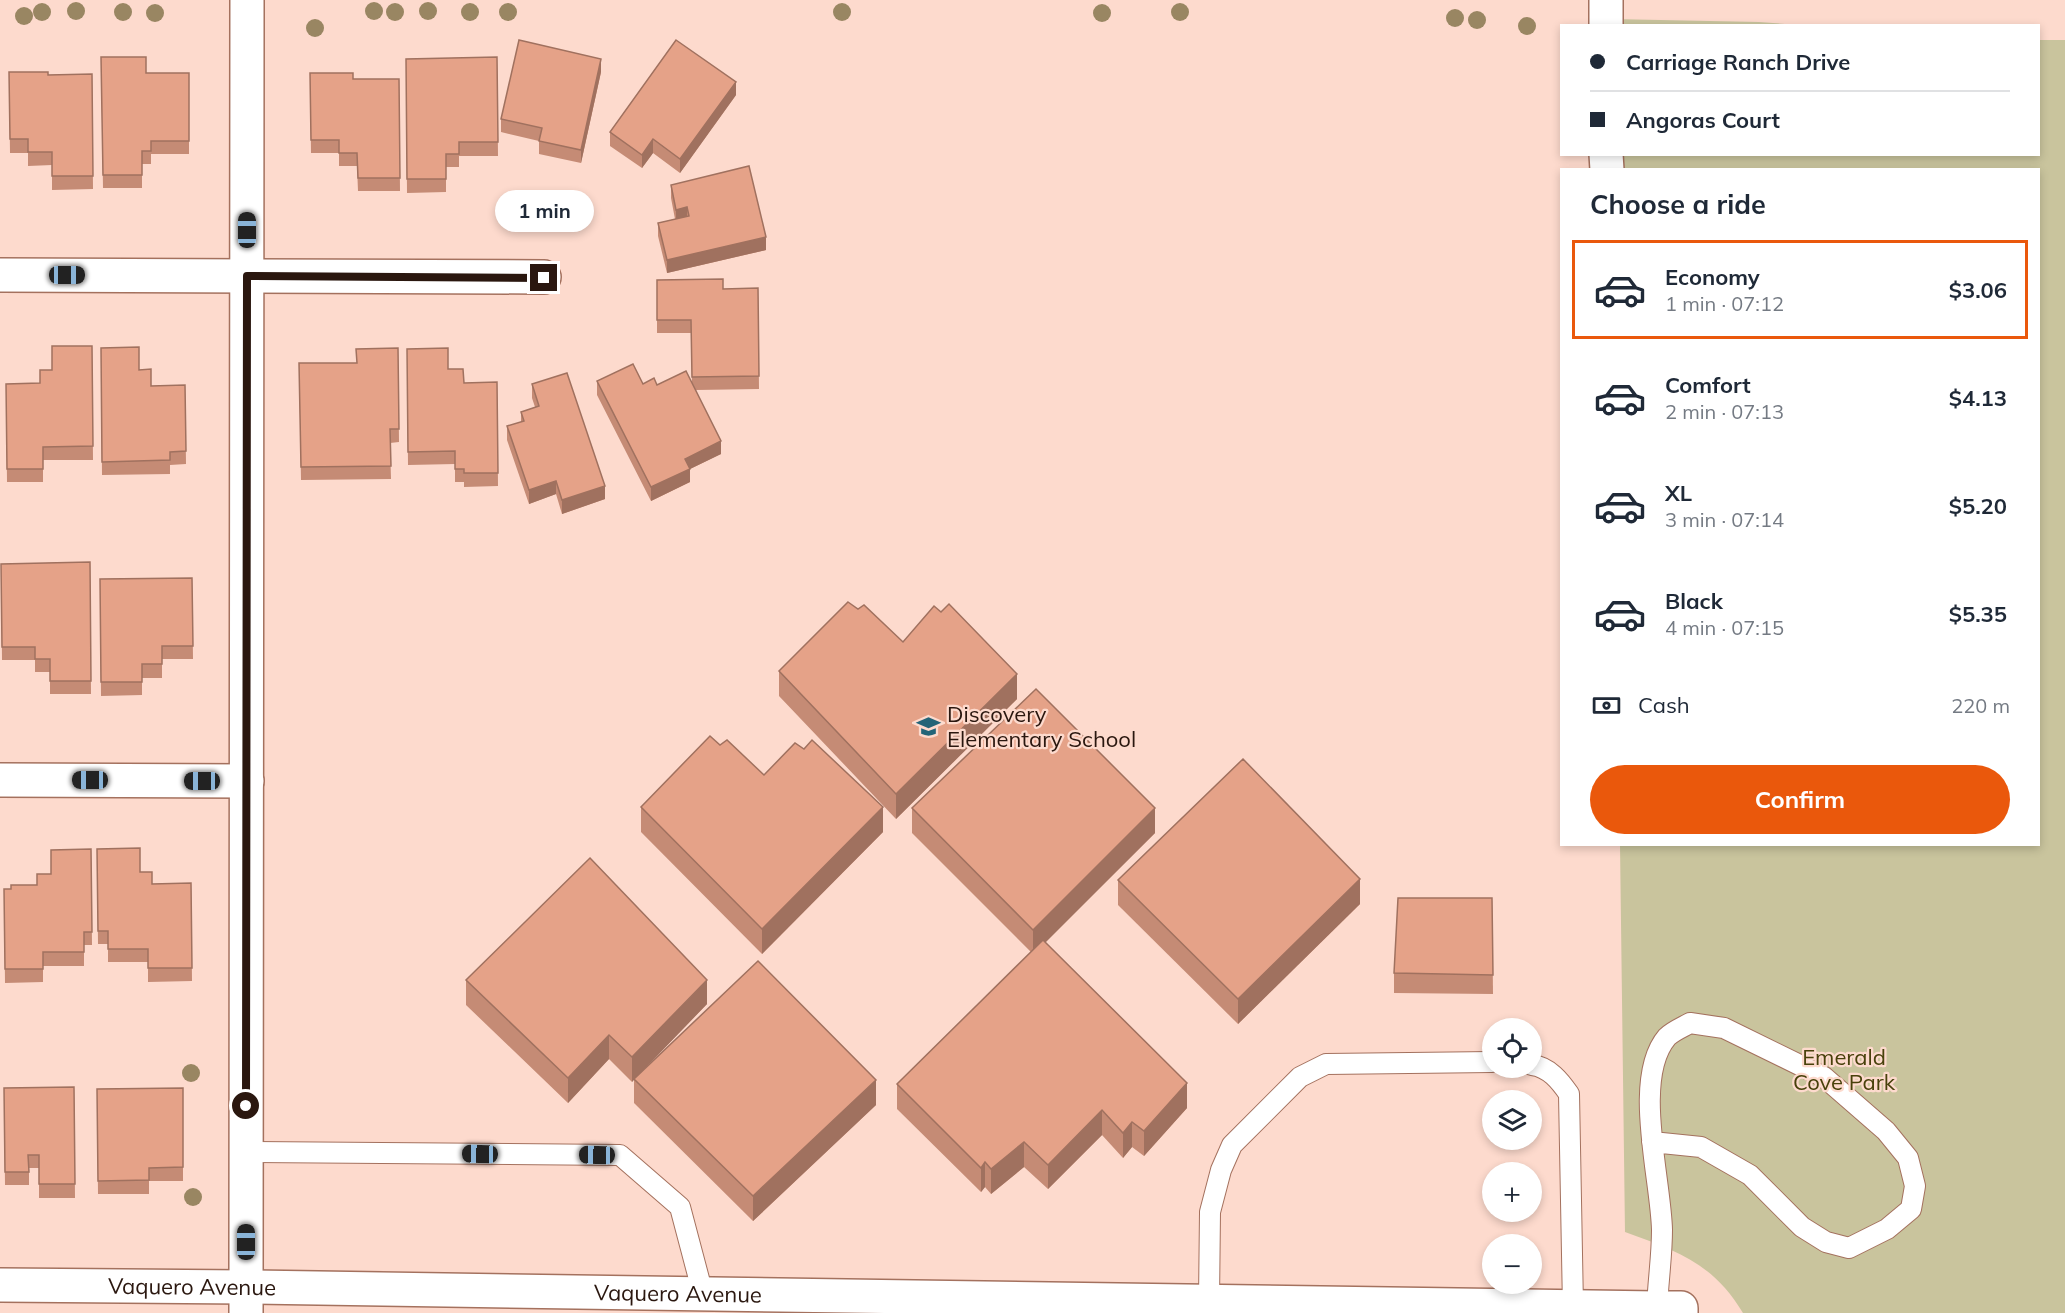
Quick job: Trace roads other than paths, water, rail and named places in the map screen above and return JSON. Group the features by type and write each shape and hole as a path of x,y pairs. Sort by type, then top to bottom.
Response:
{"street":[{"path":"246,1300 247,0"},
{"path":"1606,0 1606,24"},
{"path":"0,275 544,278"},
{"path":"0,780 247,781"},
{"name":"Vaquero Avenue","path":"0,1286 246,1300 703,1294 1673,1310"}],"lane":[{"path":"1652,1142 1701,1147 1750,1175 1802,1227 1826,1242 1849,1248 1887,1229 1911,1209 1915,1186 1908,1158 1887,1131 1824,1077 1724,1028 1690,1023 1668,1036 1657,1054 1650,1080 1652,1142 1673,1310"},
{"path":"1209,1301 1210,1212 1221,1170 1232,1145 1300,1077 1326,1064 1482,1062"},
{"path":"1542,1068 1558,1078 1569,1094 1573,1307"},
{"path":"246,1152 620,1155 680,1207 703,1294"}],"place":[{"name":"Discovery Elementary School","path":"929,727"}],"park label":[{"name":"Emerald Cove Park","path":"1844,1070"}]}
